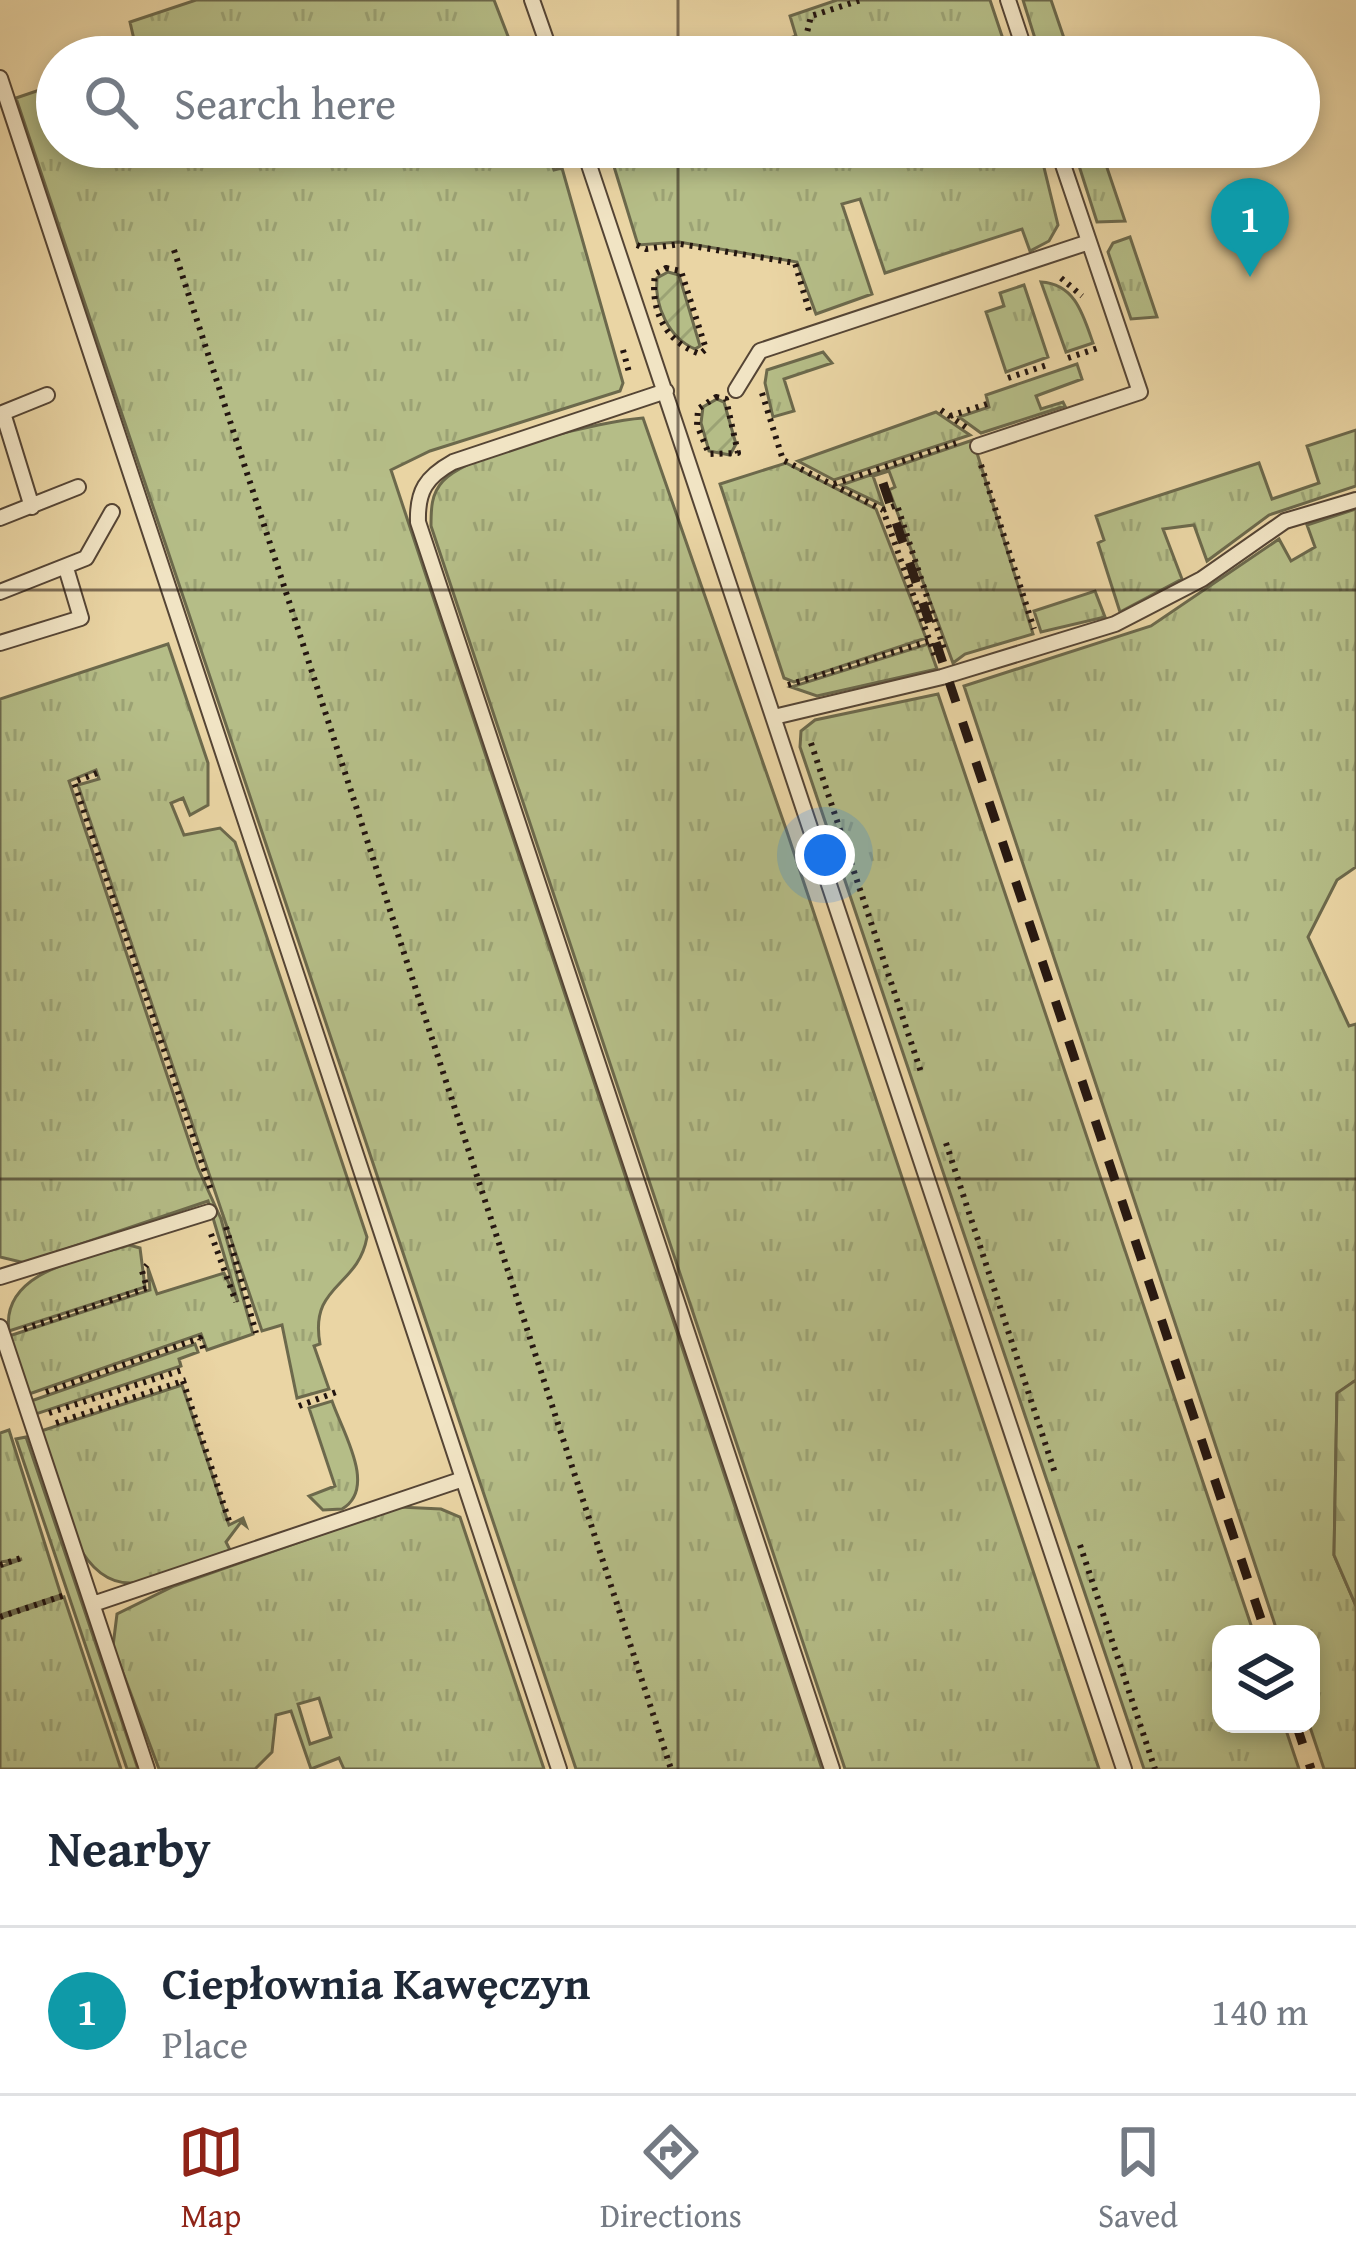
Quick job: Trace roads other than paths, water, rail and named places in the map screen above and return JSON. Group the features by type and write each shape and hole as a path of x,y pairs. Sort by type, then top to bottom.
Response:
{"lane":[{"path":"532,0 545,36"},
{"path":"1008,0 1020,36"},
{"path":"0,78 559,1769"},
{"path":"590,168 1124,1769"},
{"path":"980,442 1140,392 1064,168"},
{"path":"736,389 760,351 1089,242"},
{"path":"666,391 453,462 429,476 418,500 418,522 832,1769"},
{"path":"32,507 2,414 47,395"},
{"path":"0,518 78,488"},
{"path":"774,718 947,675 1146,610 1285,521 1356,500"},
{"path":"0,592 86,558 112,512"},
{"path":"0,643 81,619 66,568"},
{"path":"0,1277 214,1212"},
{"path":"2,1331 147,1769"},
{"path":"93,1604 463,1478"}],"railway":[{"path":"883,483 1263,1625"},
{"path":"1299,1733 1311,1769"}],"place":[{"name":"Ciepłownia Kawęczyn","path":"1250,277"}]}
